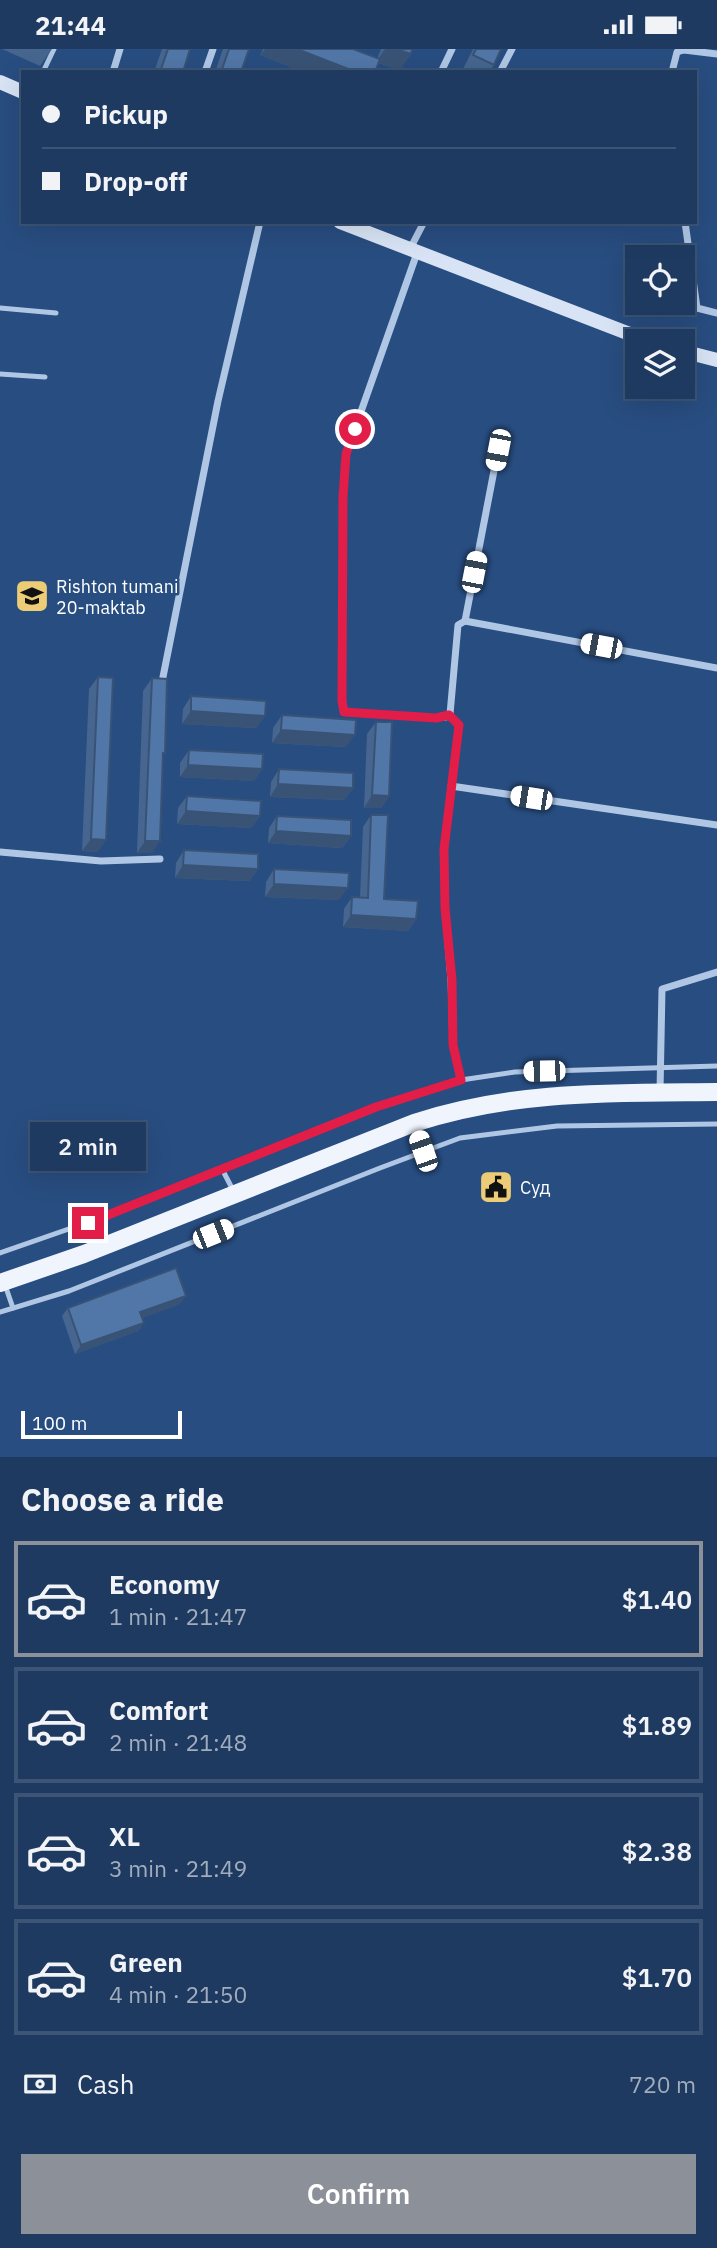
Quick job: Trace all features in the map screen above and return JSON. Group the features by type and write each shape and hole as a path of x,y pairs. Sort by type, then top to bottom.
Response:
{"main road":[{"path":"2,1282 84,1254 443,1113 509,1100 592,1093 717,1092"}],"street":[{"path":"114,70 120,49"},
{"path":"206,70 213,49"},
{"path":"444,70 452,49"},
{"path":"501,70 512,49"},
{"path":"673,70 677,53 684,50 717,54"},
{"path":"0,82 21,91"},
{"path":"163,677 218,401 260,224"},
{"path":"350,224 370,228 413,252 625,332"},
{"path":"423,224 346,454 343,497 342,701 344,712 436,718 449,715"},
{"path":"685,224 697,308 717,313"},
{"path":"695,354 717,360"},
{"path":"465,621 498,450"},
{"path":"449,715 458,625 465,621 717,668"},
{"path":"449,715 459,725 444,849 445,908 452,980 453,1045 461,1080"},
{"path":"452,786 717,825"},
{"path":"0,852 101,862 160,859"},
{"path":"660,1093 662,989 717,972"}],"lane":[{"path":"44,70 54,49"},
{"path":"0,308 56,313"},
{"path":"0,374 45,377"},
{"path":"0,1253 109,1215 376,1107 461,1080 494,1073 717,1066"},
{"path":"414,1123 423,1151"},
{"path":"0,1312 69,1291 460,1138 557,1126 717,1125"},
{"path":"222,1169 235,1194"},
{"path":"2,1282 13,1308"}],"building":[{"path":"168,49 190,49 184,70 161,70"},
{"path":"229,49 249,49 242,70 222,70"},
{"path":"297,49 353,49 380,59 376,70 351,70"},
{"path":"396,49 412,49 411,54"},
{"path":"476,49 501,49 494,65 473,55"},
{"path":"98,677 113,678 106,840 91,839"},
{"path":"152,678 167,679 160,841 145,841"},
{"path":"191,696 266,701 265,716 191,711"},
{"path":"282,715 356,720 355,735 281,730"},
{"path":"376,722 392,722 389,796 372,795"},
{"path":"189,750 263,754 262,769 188,765"},
{"path":"279,769 353,773 353,788 278,784"},
{"path":"187,796 261,801 260,816 186,811"},
{"path":"371,815 388,815 384,899 418,901 416,919 351,915 352,897 368,898"},
{"path":"277,816 351,820 351,836 276,831"},
{"path":"184,850 258,854 258,869 183,865"},
{"path":"274,869 349,873 348,888 274,884"},
{"path":"176,1268 186,1296 140,1312 144,1323 81,1345 68,1308"}],"place":[{"name":"Rishton tumani 20-maktab","path":"32,596"},
{"name":"Суд","path":"496,1187"}],"route":[{"path":"88,1223 376,1107 461,1080 453,1045 444,849 459,725 449,715 436,718 344,712 342,701 343,497 346,454 355,429"}]}
